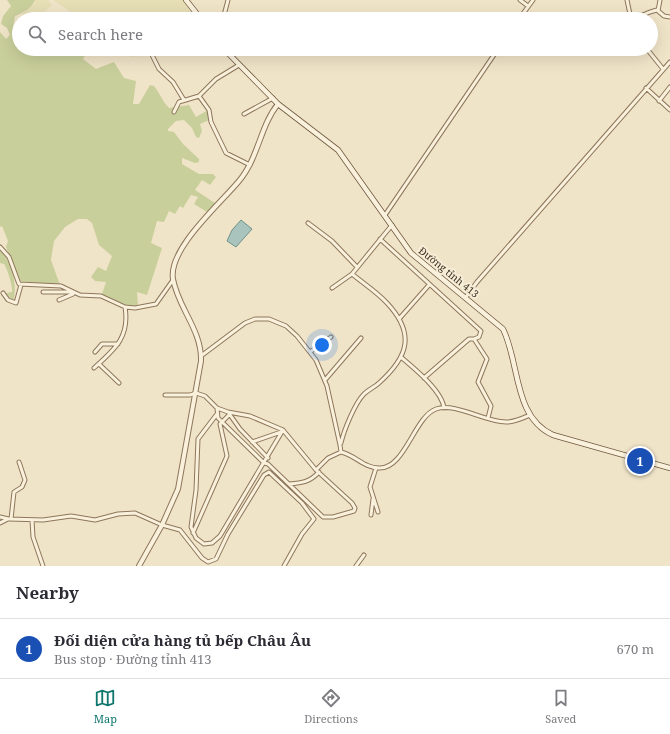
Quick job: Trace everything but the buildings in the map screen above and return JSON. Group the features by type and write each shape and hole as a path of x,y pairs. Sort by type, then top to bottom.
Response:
{"main road":[{"path":"186,0 195,12"},
{"name":"Đường tỉnh 413","path":"231,56 278,104 338,150 411,253 503,329 510,346 519,387 530,415 539,427 553,435 670,468"}],"street":[{"path":"225,12 228,0"},
{"path":"520,0 528,6"},
{"path":"524,12 533,0"},
{"path":"627,0 630,12"},
{"path":"658,11 660,0"},
{"path":"649,12 658,11 664,16 670,17"},
{"path":"152,56 159,69 174,82 184,100"},
{"path":"385,215 493,56"},
{"path":"653,56 663,69"},
{"path":"466,297 477,282 670,62"},
{"path":"174,112 176,104 199,96 216,79 239,65"},
{"path":"659,101 670,87"},
{"path":"646,88 670,110"},
{"path":"199,96 209,110 211,122 226,153 250,165"},
{"path":"244,114 273,98"},
{"path":"139,566 162,525 178,489 196,393 201,356 201,346 173,280 173,264 179,251 225,195 239,181 250,165 260,145 268,118 278,104"},
{"path":"308,223 332,241 357,267"},
{"path":"332,288 352,274 392,225"},
{"path":"380,239 429,285 482,331 479,337 469,339 424,378"},
{"path":"0,247 9,257 18,283 21,285 54,285 75,293"},
{"path":"340,445 343,434 363,395 391,372 402,358 405,340 403,326 387,302 352,274"},
{"path":"42,292 102,296 125,307 139,308 156,304 173,280"},
{"path":"3,293 8,300 16,303 21,285"},
{"path":"399,319 429,285"},
{"path":"59,300 75,293"},
{"path":"94,368 118,344 126,329 125,307"},
{"path":"201,356 245,323 261,318 269,319 286,326 316,360 325,380 341,452"},
{"path":"310,352 331,337"},
{"path":"325,380 361,338"},
{"path":"474,339 487,359 478,382 491,406 488,418"},
{"path":"95,352 102,344 118,344"},
{"path":"402,358 436,390 444,403 444,408"},
{"path":"99,364 120,383"},
{"path":"165,395 190,395 196,393 204,396 217,408 229,413 250,416 282,431 318,471 352,504 355,508 354,511 333,517 323,517 221,421 217,414 217,408"},
{"path":"289,484 311,480 328,458 341,452 376,468 390,466 430,412 444,408 506,422 530,415"},
{"path":"193,533 226,456 220,428 221,421 229,413"},
{"path":"229,413 237,425 267,458 268,464"},
{"path":"217,414 198,436 194,505 191,522 193,533 196,538 204,544 216,541 282,431"},
{"path":"252,442 282,431"},
{"path":"10,519 14,492 22,487 25,480 19,462"},
{"path":"376,468 370,482 373,499 378,512"},
{"path":"0,516 10,519 32,520 71,516 95,520 131,513 140,514 162,525 180,530 206,561 214,561 228,534 264,475 269,472 302,503 314,519 302,534 284,566"},
{"path":"371,516 373,499"},
{"path":"0,523 10,519"},
{"path":"32,520 33,537 43,566"},
{"path":"356,566 364,555"}],"shaded area":[{"path":"35,0 48,0 52,5 44,12 24,12 34,4"},
{"path":"53,0 183,0 191,12 71,12"}],"green space":[{"path":"7,0 35,0 27,10 23,12 12,12 12,56 85,56 83,59 96,69 114,62 124,78 136,81 133,104 139,104 150,85 154,86 169,108 189,105 196,117 208,110 210,112 209,120 200,124 202,131 199,138 196,137 192,128 184,120 176,121 168,129 168,131 174,132 183,144 199,159 199,162 195,163 182,158 182,164 199,174 213,174 216,177 210,185 202,180 195,190 215,203 207,212 194,204 198,197 191,195 183,208 180,206 175,214 169,211 164,222 157,221 151,243 162,248 147,295 137,292 138,305 136,306 126,305 102,294 106,282 95,281 91,277 98,267 106,271 112,256 99,245 92,223 87,219 78,219 65,227 54,241 51,260 60,285 19,281 6,247 8,241 2,226 0,227 0,32 6,39 10,35 7,28 1,24 3,16 11,6"},
{"path":"0,250 8,260 13,273 15,293 14,299 12,300 6,293 12,292 12,286 4,264 0,263"}],"water":[{"path":"241,220 252,229 236,247 227,241 232,230"}],"place":[{"name":"Đối diện cửa hàng tủ bếp Châu Âu","path":"640,461"}]}
